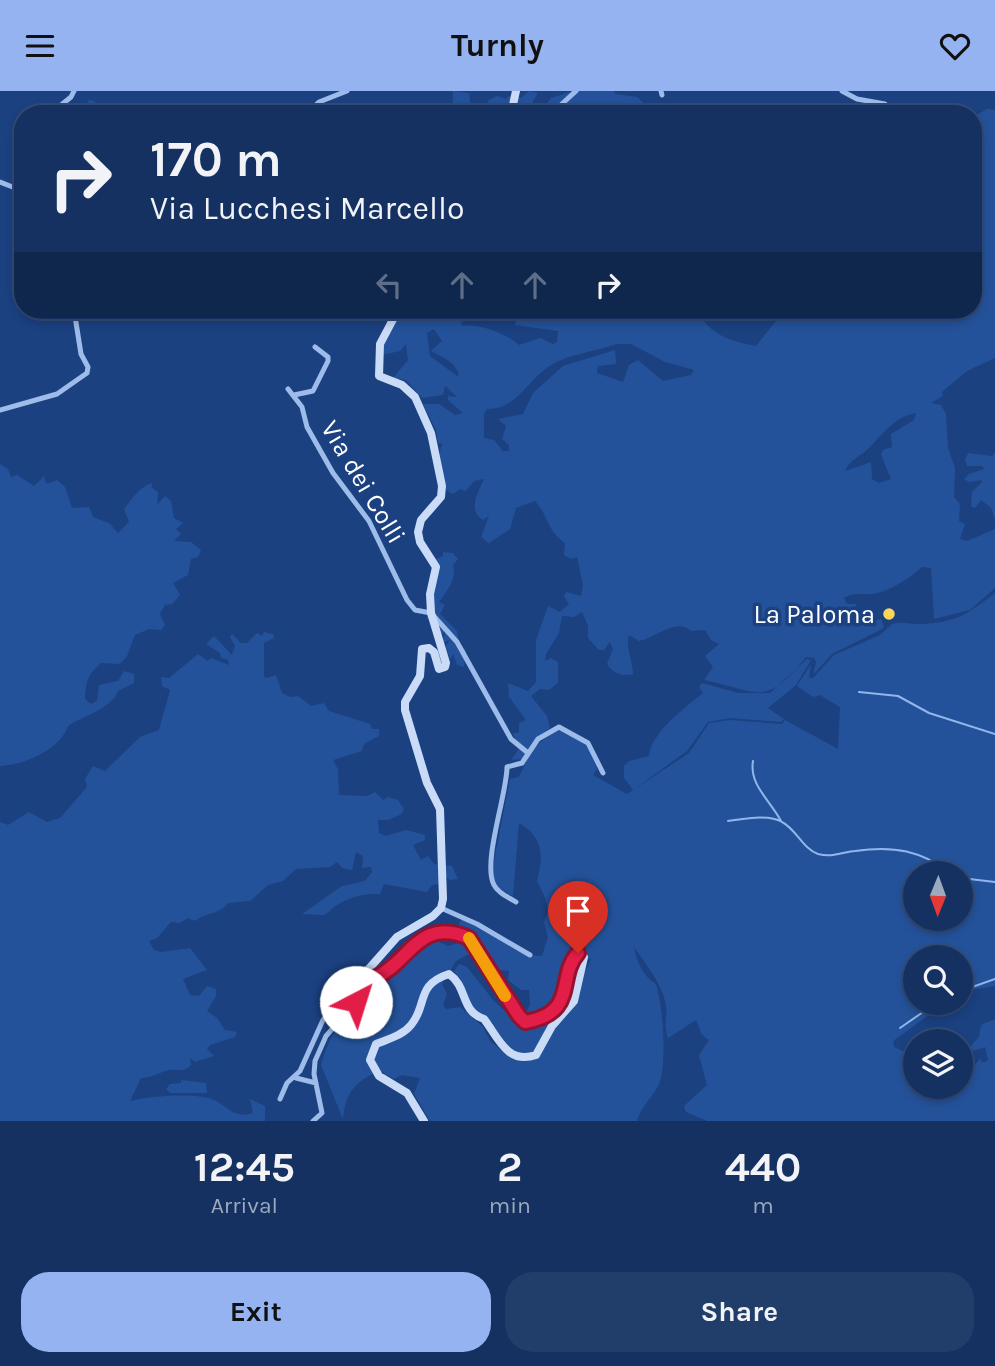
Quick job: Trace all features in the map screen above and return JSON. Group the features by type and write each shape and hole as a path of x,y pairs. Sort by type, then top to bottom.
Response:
{"street":[{"path":"61,105 74,91"},
{"path":"316,105 348,91"},
{"path":"561,105 576,91"},
{"path":"842,91 861,100 885,104"},
{"path":"0,410 57,394 87,373 88,367 81,354 75,319"},
{"path":"280,1099 287,1083 296,1078 324,1020 365,969 397,937 427,921 441,908 445,889 440,809 427,783 406,719 405,702 420,676 422,649 429,648 434,652 437,667 445,667 431,613 430,594 436,567 419,542 418,532 421,520 441,497 442,486 432,433 421,405 409,391 379,376 380,344 393,319"},
{"name":"Via dei Colli","path":"294,394 313,391 328,361 328,357 315,347"},
{"name":"Via dei Colli","path":"288,389 302,407 307,427 327,463 369,521 407,600 415,610 431,613 457,642 511,739 527,753"},
{"path":"516,902 496,889 491,871 507,767 522,763 527,753 549,731 564,728 588,743 603,773"},
{"path":"441,908 477,924 530,955"},
{"path":"375,978 416,941 428,935 458,933 469,938 514,1011 525,1022 536,1020 561,1003 574,957 578,953 583,957 574,1001 552,1026 536,1055 527,1058 514,1055 499,1045 484,1019 473,1015 466,1007 456,979 449,974 437,978 425,989 413,1023 403,1033 376,1044 370,1060 379,1076 407,1093 424,1121"},
{"path":"365,969 367,975 375,978"},
{"path":"313,1121 322,1115 313,1066 326,1036 356,1002 370,994 376,986 375,978"},
{"path":"296,1078 316,1084"}],"shaded area":[{"path":"453,91 469,93 471,105 451,105"},
{"path":"529,91 538,93 533,105 487,105 489,100 497,96 505,99 511,95 521,98"},
{"path":"573,91 614,91 615,94 637,97 646,105 546,105 551,98"},
{"path":"89,100 98,105 86,105"},
{"path":"987,109 995,110 995,358 967,371 942,392 943,396 931,403 941,405 946,414 948,448 955,468 954,497 960,504 959,521 965,524 960,539 967,541 995,529 995,588 970,610 934,619 931,568 922,567 884,591 848,596 844,598 847,604 856,604 861,625 881,619 884,628 832,654 813,675 816,662 814,658 806,657 780,684 759,692 704,680 713,667 705,656 719,644 711,640 705,630 691,631 685,627 672,627 639,641 629,635 633,674 622,675 607,664 613,649 610,642 604,650 599,650 588,638 588,626 582,612 574,617 562,616 559,633 546,654 545,661 551,658 558,662 558,683 549,690 540,689 531,696 547,716 550,728 536,738 522,759 511,760 519,749 513,733 519,733 519,723 526,720 509,697 508,683 528,691 536,682 536,640 548,606 560,612 569,604 564,596 566,592 581,596 583,585 577,557 571,559 564,555 565,543 554,533 535,501 516,508 510,529 489,543 481,537 489,516 483,520 478,516 475,506 484,479 474,481 466,491 460,489 453,494 446,490 437,462 442,444 438,443 436,430 423,404 439,404 455,415 463,413 448,400 448,396 457,397 445,386 443,395 422,398 406,380 393,378 408,360 406,344 400,351 382,355 384,339 395,319 460,319 462,326 492,330 519,345 540,338 553,344 557,342 558,331 515,325 517,319 702,319 721,335 756,346 780,319 982,319 982,112","holes":["434,329 442,341 431,351 451,362 457,369 457,376 430,356 427,333","616,344 631,344 665,362 694,370 691,375 663,381 638,360 629,365 623,382 597,373 598,366 616,364 615,350 563,366 533,393 523,414 498,419 506,426 502,439 509,445 509,451 503,451 494,440 484,438 484,414 487,409 497,408 514,400 540,373 555,363","916,413 914,420 891,434 892,447 883,450 881,455 891,479 879,483 872,479 871,462 845,471 890,426 901,418"]},
{"path":"968,453 992,456 995,453 995,520 991,508 981,500 975,508 971,506 972,492 982,482 969,482 964,479 969,474 984,469 982,466 967,466 965,460"},
{"path":"0,464 8,469 11,477 17,475 34,486 44,476 46,484 57,480 65,487 72,508 89,507 93,517 109,523 118,533 129,522 124,509 140,490 153,483 151,487 158,492 157,505 165,496 171,501 174,518 183,523 176,529 181,534 174,541 191,542 201,550 198,557 191,559 188,575 173,583 180,595 172,604 165,605 160,614 165,625 161,630 149,629 135,635 127,656 120,664 101,663 96,667 88,679 85,699 91,704 97,701 99,685 118,681 124,671 134,674 134,683 118,691 110,703 68,726 64,735 40,755 20,763 0,766"},
{"path":"443,552 453,553 458,559 453,565 454,575 450,585 439,602 445,605 440,614 457,631 460,645 458,650 466,650 464,667 457,665 453,654 450,659 445,647 450,640 443,642 445,632 441,635 439,626 433,619 427,619 436,559 443,556"},
{"path":"995,593 995,986 973,989 973,945 903,945 903,1015 929,1015 909,1029 903,1029 903,1034 893,1041 894,1047 903,1051 903,1099 973,1099 973,1067 981,1058 981,1062 988,1059 985,1047 973,1051 973,1044 979,1037 981,1025 995,1019 995,1121 707,1121 686,1112 684,1106 707,1085 699,1055 709,1040 702,1035 696,1020 668,1038 664,997 634,947 641,968 656,984 663,1031 661,1078 637,1121 430,1121 414,1094 420,1078 402,1075 394,1079 380,1071 358,1083 353,1089 346,1102 343,1119 321,1065 327,1047 344,1020 361,1010 371,1010 383,999 386,990 381,983 418,947 432,939 448,946 462,942 467,944 469,954 456,961 442,984 447,994 443,1005 446,1009 460,1007 483,1027 490,1041 511,1058 528,1061 528,1057 509,1048 500,1040 492,1022 473,1012 462,982 454,971 459,964 467,967 493,1000 525,1030 530,1022 524,1018 530,1004 529,990 521,990 508,980 509,971 499,970 479,939 456,930 462,918 528,955 542,956 548,937 544,922 547,907 537,881 541,855 537,841 527,828 519,823 513,896 497,887 492,871 510,779 519,777 532,749 559,728 589,747 597,769 593,775 627,794 689,753 709,723 730,720 782,724 785,720 838,749 840,707 820,695 813,697 797,686 811,664 809,678 813,678 834,655 880,635 892,624 943,622 969,612","holes":["581,951 586,959 591,959 571,991 543,1015 542,1011 558,996"]},
{"path":"264,632 273,634 274,638 264,643 264,676 266,678 276,675 282,693 290,697 298,696 311,706 324,703 329,711 370,724 372,729 379,729 379,736 364,744 362,751 333,760 338,769 339,795 367,796 375,792 383,800 388,797 398,800 404,809 402,814 388,820 378,820 379,833 386,836 406,830 425,835 425,840 413,845 421,860 428,856 434,864 452,866 458,879 450,880 437,869 441,883 431,886 427,892 384,884 380,894 350,898 325,915 302,914 342,886 365,881 372,872 371,867 362,868 363,856 356,852 352,870 342,868 337,862 330,867 296,869 283,881 268,885 250,901 228,903 221,910 195,921 188,918 180,923 171,922 157,938 149,941 154,950 162,952 190,948 207,970 183,979 190,995 199,996 207,986 216,989 216,996 207,1011 217,1018 225,1030 237,1032 235,1037 210,1045 207,1049 214,1056 195,1062 190,1058 191,1065 186,1069 169,1070 141,1078 130,1101 169,1096 200,1096 245,1115 253,1113 250,1099 265,1106 265,1121 0,1121 0,822 8,825 29,812 47,822 60,818 87,787 85,779 93,766 105,771 140,737 159,730 170,690 162,686 161,677 169,678 198,654 208,661 211,658 229,665 228,660 221,658 220,653 206,644 214,636 232,655 235,646 230,637 232,634 241,643 247,643 257,633 262,636"},
{"path":"807,659 811,660 796,685 768,708 784,719 781,722 730,718 708,722 687,751 633,790 624,778 624,766 629,761 649,756 651,747 662,729 703,693 699,687 702,683 738,693 770,693"},
{"path":"181,1080 206,1083 207,1093 170,1093 166,1089 170,1084 181,1083"}],"waterway":[{"path":"859,692 898,696 929,713 995,734"},
{"path":"753,761 757,785 781,821"},
{"path":"728,821 756,818 776,820 787,825 808,848 818,854 883,849 906,851 932,861"},
{"path":"973,879 995,882"},
{"path":"973,987 995,979"},
{"path":"900,1028 919,1015"}],"slow traffic":[{"path":"469,938 505,996"}],"place":[{"name":"La Paloma","path":"889,614"}],"route":[{"path":"356,1002 370,994 376,986 375,978 416,941 428,935 458,933 469,938 514,1011 525,1022 536,1020 561,1003 574,957 578,953"}]}
